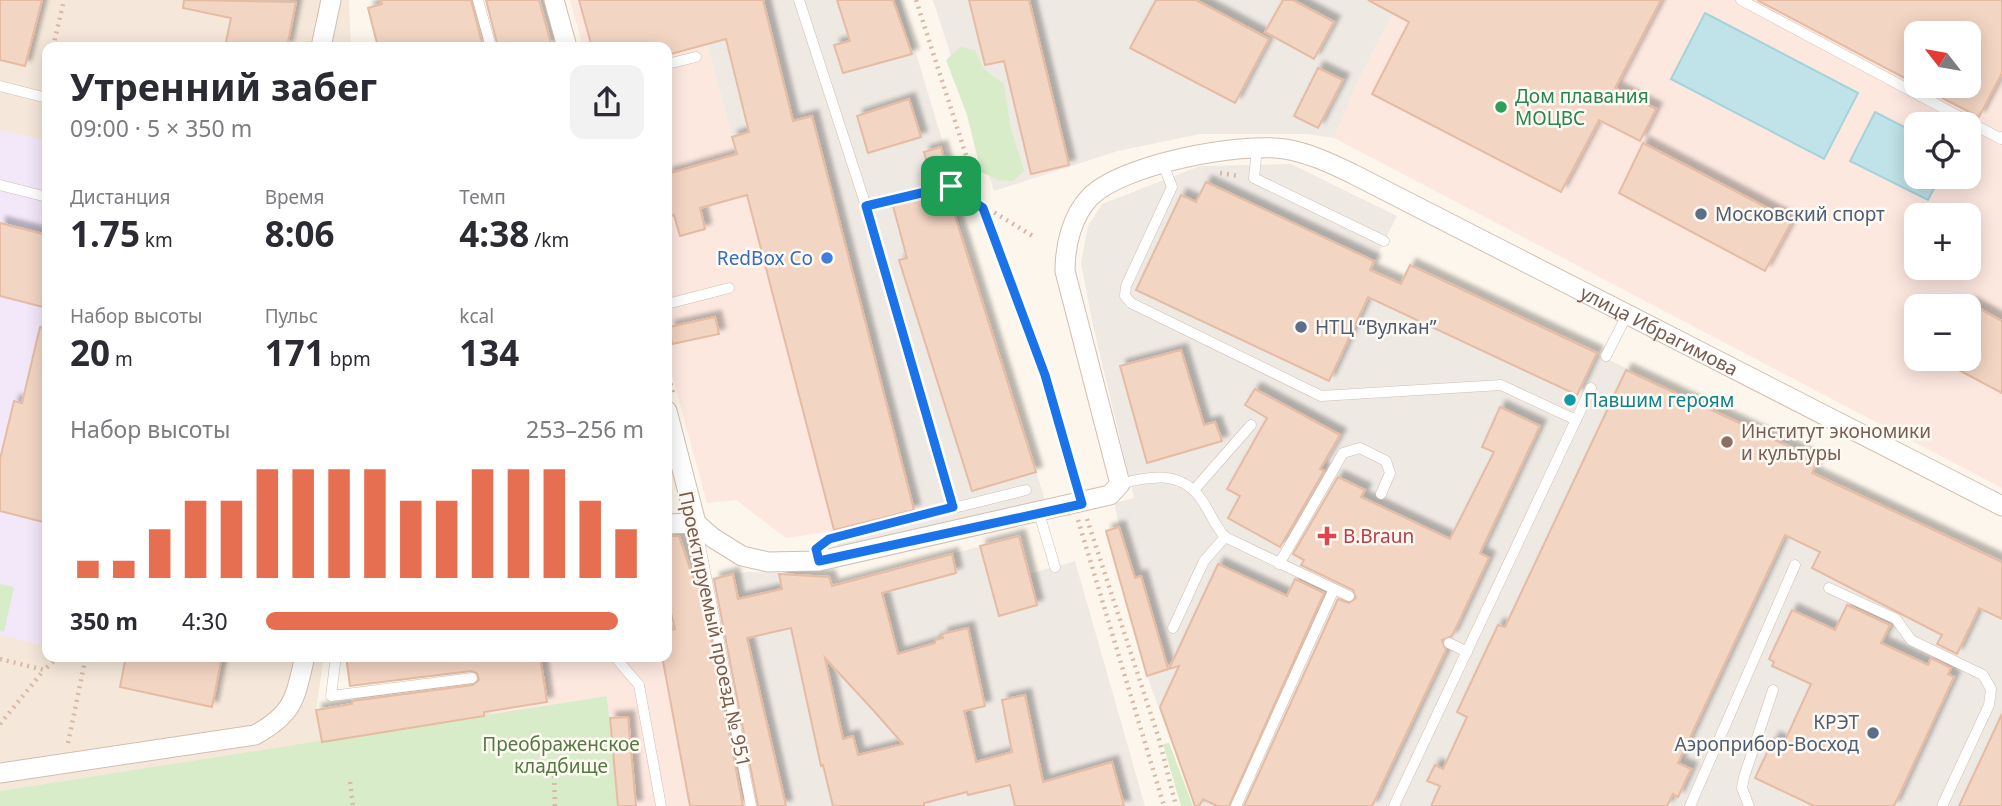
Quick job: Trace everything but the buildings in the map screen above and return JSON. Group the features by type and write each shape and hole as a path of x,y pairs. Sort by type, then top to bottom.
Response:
{"street":[{"path":"322,42 331,0"},
{"path":"554,0 566,42"},
{"name":"улица Ибрагимова","path":"1119,484 1067,284 1065,258 1076,216 1093,194 1115,180 1203,153 1257,147 1285,149 1316,157 1628,313 2002,506"},
{"name":"Проектируемый проезд № 951","path":"672,413 696,523"},
{"path":"672,524 696,523 744,564 819,561 1078,505 1110,495 1119,484"},
{"path":"0,774 255,735 280,722 295,698 304,662"}],"lane":[{"path":"478,0 490,42"},
{"path":"799,0 866,206 953,507"},
{"path":"1741,0 2001,139 2002,137"},
{"path":"672,63 696,57"},
{"path":"0,86 42,97"},
{"path":"1257,147 1254,178 1384,241"},
{"path":"1163,164 1172,187 1126,286 1125,296 1131,303 1321,396 1501,385 1576,420"},
{"path":"0,185 42,196"},
{"path":"672,303 729,288"},
{"path":"1606,356 1628,313"},
{"path":"1394,806 1591,388"},
{"path":"1194,491 1251,425"},
{"path":"1279,564 1343,453 1360,448 1386,461 1390,473 1381,494"},
{"path":"1119,484 1158,476 1184,483 1194,491 1225,537 1349,596"},
{"path":"819,561 816,549 829,539 1026,490"},
{"path":"1039,513 1055,567"},
{"name":"Проектируемый проезд № 951","path":"696,523 751,806"},
{"path":"1173,628 1204,561 1225,537"},
{"path":"1690,806 1795,565"},
{"path":"1829,588 1896,619 1911,640 1976,670 1988,681 1989,705 1942,806"},
{"path":"1236,806 1334,589"},
{"path":"1449,643 1467,652"},
{"path":"334,662 331,696 472,678"},
{"path":"619,662 639,685 661,806"},
{"path":"1749,806 1742,788 1744,778 1773,690"}],"path":[{"path":"53,42 64,0"},
{"path":"916,0 983,208 1041,363 1078,505 1164,806"},
{"path":"1210,172 1254,178"},
{"path":"866,206 951,186 1035,238"},
{"path":"1078,505 1159,739 1176,806"},
{"path":"0,659 44,670"},
{"path":"0,724 53,662"},
{"path":"68,743 85,662"},
{"path":"554,769 555,806"},
{"path":"350,782 353,806"}],"shaded area":[{"path":"0,0 349,0 351,42 42,42 42,662 323,662 316,710 322,742 0,791"},
{"path":"570,0 696,0 834,531 786,538 736,500 707,503 672,375 672,42 582,42"},
{"path":"696,0 900,0 943,143 964,241 1046,503 838,546"},
{"path":"933,0 1400,0 1356,85 1334,138 1307,134 1200,134 1118,151 994,191"},
{"path":"1400,0 2002,0 2002,488 1334,138 1356,85"},
{"path":"0,130 42,140 42,645 0,635"},
{"path":"1291,164 1397,216 1370,270 1401,284 1411,265 1818,460 1784,535 1800,543 1822,546 1812,567 1918,617 1916,622 1962,644 1979,608 2002,619 2002,806 1195,806 1147,676 1106,534 1120,529 1114,503 1134,498 1081,263 1088,226 1102,204 1200,166"},
{"path":"1019,536 1029,574 1075,561 1145,806 724,806 672,613 672,599 694,580 746,572 829,577 832,586"},
{"path":"672,614 724,806 618,806 607,696 484,716 476,662 672,662"}],"green space":[{"path":"960,47 975,50 983,68 1004,84 1010,125 1024,171 1013,181 999,180 981,172 967,115 946,60"},
{"path":"0,584 14,587 4,632 0,631"},
{"name":"Преображенское кладбище","path":"607,696 618,806 0,806 0,791"},
{"path":"1169,743 1193,806 1181,806 1163,744"}],"water":[{"path":"1705,13 1858,93 1824,159 1671,79"},
{"path":"1875,112 1904,127 1904,188 1850,161"},
{"path":"1906,189 1934,189 1928,200"}],"place":[{"name":"Дом плавания МОЦВС","path":"1501,107"},
{"name":"Московский спорт","path":"1701,214"},
{"name":"RedBox Co","path":"827,258"},
{"name":"НТЦ “Вулкан”","path":"1301,327"},
{"name":"Павшим героям","path":"1570,400"},
{"name":"Институт экономики и культуры","path":"1727,442"},
{"name":"B.Braun","path":"1327,536"},
{"name":"КРЭТ Аэроприбор-Восход","path":"1873,733"}],"route":[{"path":"951,186 983,208 1045,375 1082,504 819,561 816,549 829,539 953,507 866,206 951,186"}]}
